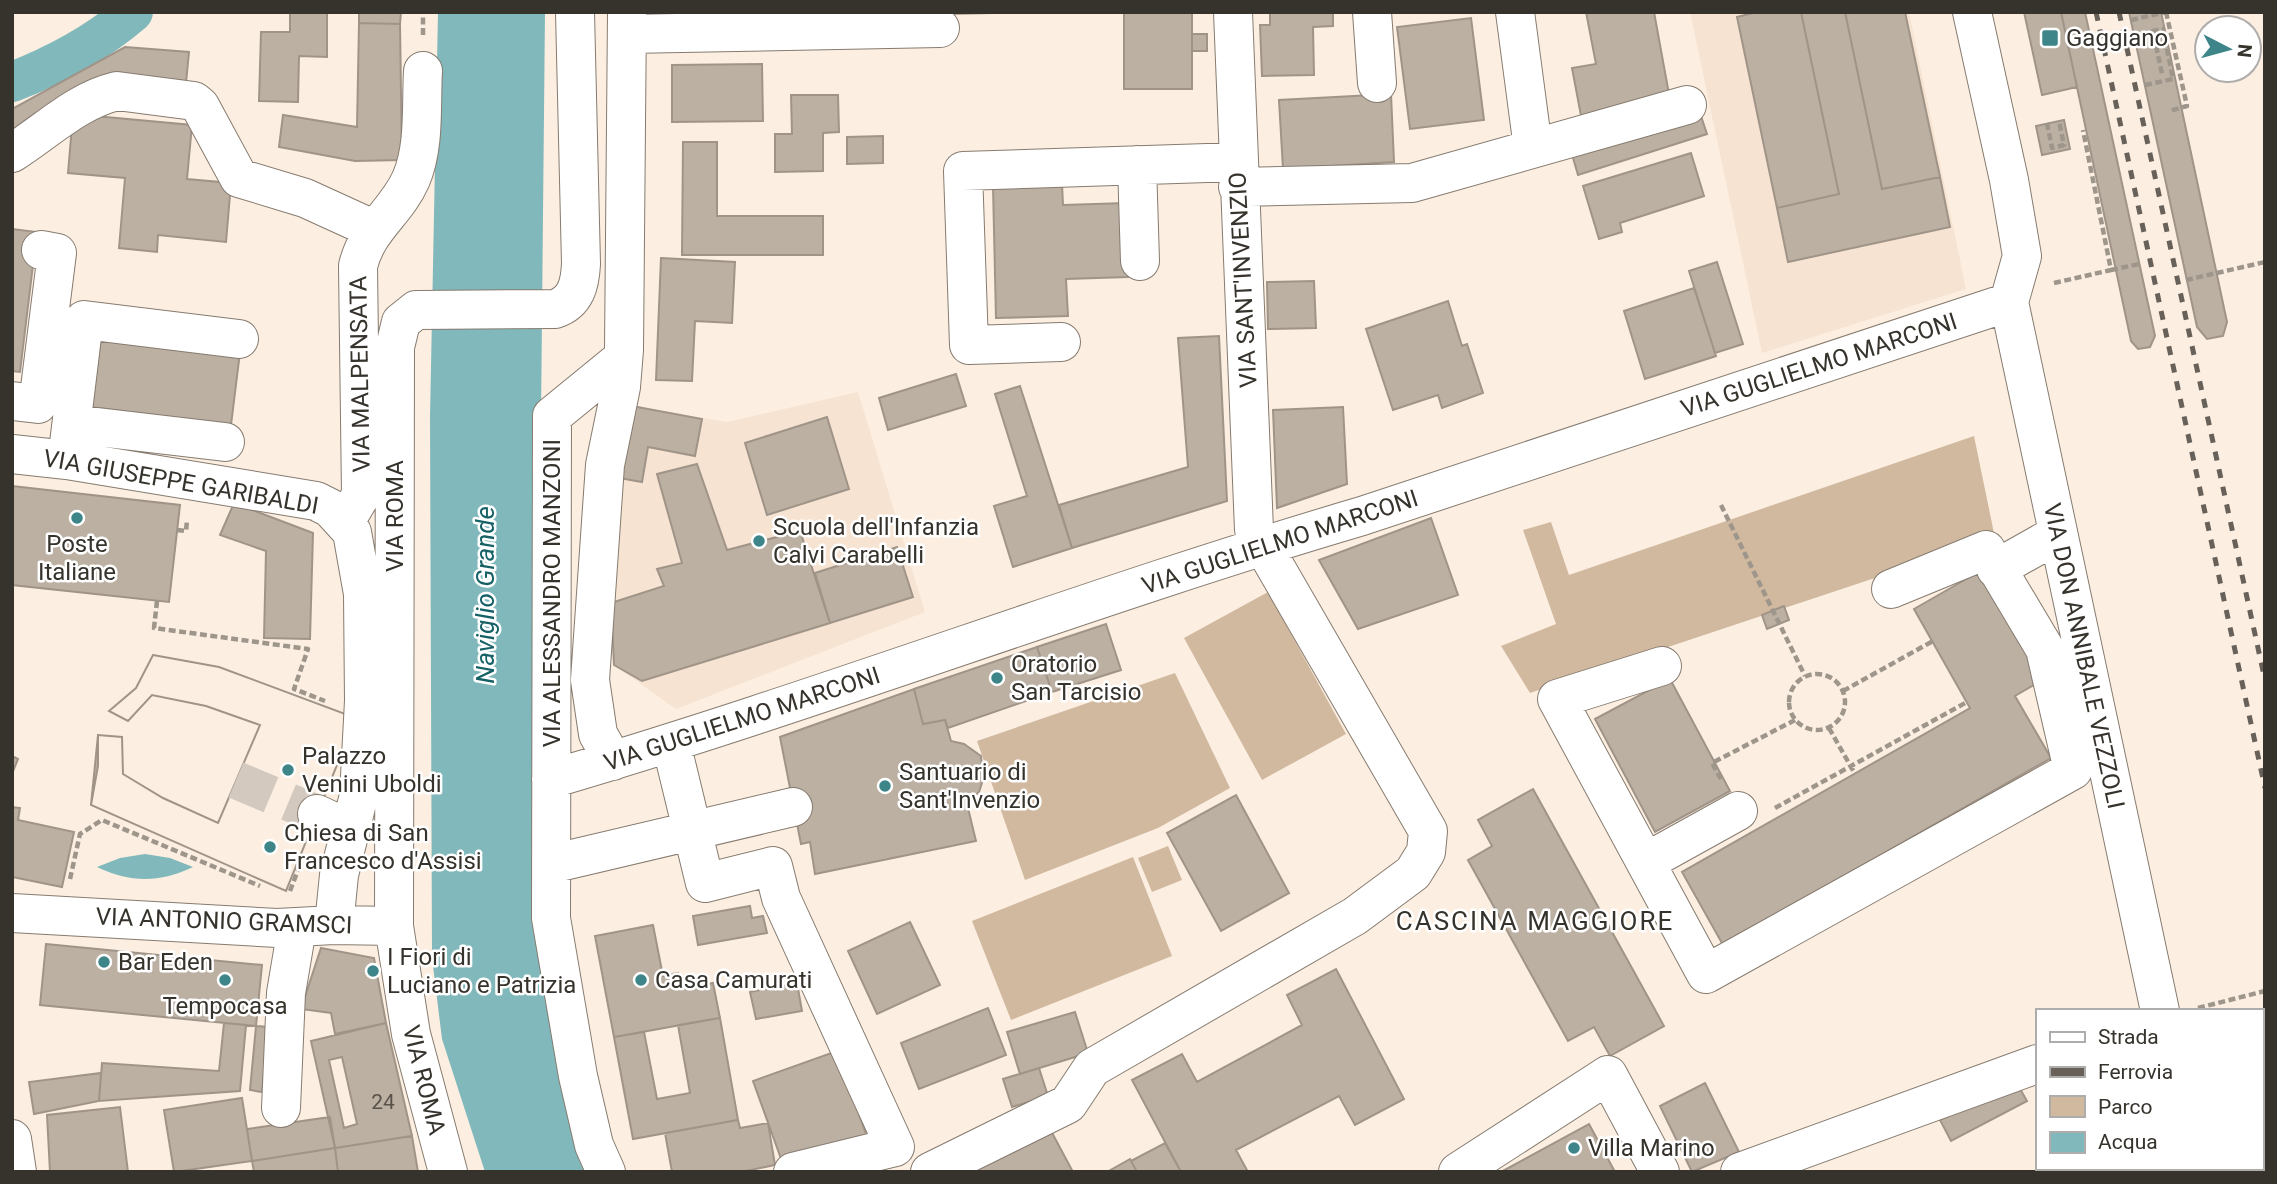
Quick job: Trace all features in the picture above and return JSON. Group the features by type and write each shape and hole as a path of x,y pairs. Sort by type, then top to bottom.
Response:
{"street":[{"name":"VIA ROMA","path":"448,1172 411,1034 394,926 395,347 401,322 416,310 562,306 572,299 578,287 581,264 575,12"},
{"name":"VIA SANT'INVENZIO","path":"930,1172 1068,1104 1092,1068 1355,916 1413,873 1426,852 1428,831 1255,530 1233,12"},
{"path":"1372,12 1377,83"},
{"path":"1515,12 1533,148"},
{"path":"1972,12 2009,180 2022,256 2009,302"},
{"path":"633,19 940,28"},
{"name":"VIA ALESSANDRO MANZONI","path":"613,761 598,734 590,680 605,465 624,346 633,19"},
{"name":"VIA MALPENSATA","path":"345,522 361,495 358,266 362,246 411,180 420,133 423,71"},
{"path":"12,153 79,105 106,94 117,91 188,99 200,106 234,174 239,178 305,198 373,229"},
{"path":"1061,342 969,345 963,171 1137,165 1238,174 1412,183 1687,105"},
{"path":"1137,165 1140,261"},
{"path":"12,401 38,404 57,253 41,250"},
{"name":"VIA DON ANNIBALE VEZZOLI","path":"2009,302 2160,1009"},
{"name":"VIA GUGLIELMO MARCONI","path":"551,779 613,761 668,751 757,715 1264,545 1362,516 2009,302"},
{"path":"225,442 69,442 84,320 239,339"},
{"name":"VIA ALESSANDRO MANZONI","path":"551,779 552,416 624,346"},
{"name":"VIA GIUSEPPE GARIBALDI","path":"12,454 69,442 316,501 330,508 345,522"},
{"name":"VIA ROMA","path":"281,1108 286,993 306,917 339,875 329,820 362,766 363,594 356,545 345,522"},
{"path":"1996,569 2058,534"},
{"path":"1662,666 1557,699 1706,974 2073,770 2045,649 1986,550 1891,589"},
{"path":"668,751 692,828 705,883 773,866 781,898 901,1159 793,1172"},
{"path":"551,779 551,918 575,1063 594,1145 606,1172"},
{"path":"551,864 692,828 793,807"},
{"path":"1646,862 1738,811"},
{"name":"VIA ANTONIO GRAMSCI","path":"12,913 306,917 394,926"},
{"path":"1740,1172 2036,1064"},
{"path":"1458,1172 1608,1075 1661,1172"},
{"path":"12,1139 17,1172"}],"path":[{"path":"2131,20 2166,12 2187,106 2170,111"},
{"path":"2145,85 2173,79 2163,29 2153,31 2162,74"},
{"path":"2047,123 2052,148 2064,145 2059,121"},
{"path":"2082,130 2111,270"},
{"path":"2186,280 2265,262"},
{"path":"2009,302 2045,285 2139,264"},
{"path":"1721,505 1805,676"},
{"path":"177,530 186,531 188,511"},
{"path":"157,601 154,628 308,649 294,689 331,703"},
{"path":"1843,691 1933,641"},
{"path":"1805,676 1827,676 1837,682 1843,691 1843,713 1829,728 1816,731 1804,728 1795,720 1789,708 1795,684 1805,676"},
{"path":"1738,811 1749,830 1770,810 1967,702"},
{"path":"1715,762 1795,720"},
{"path":"1829,728 1855,774"},
{"path":"62,914 80,834 102,820 262,887"},
{"path":"306,917 329,820"},
{"path":"2195,1009 2265,991"}],"shaded area":[{"path":"1690,12 1909,12 1966,289 1762,353"},
{"name":"Scuola dell'Infanzia Calvi Carabelli","path":"858,392 925,612 676,709 614,665 611,603 619,478 632,406 727,422"}],"green space":[{"path":"1974,436 1995,538 1530,693 1501,646 1556,624 1523,530 1551,522 1569,575"},
{"path":"1268,592 1346,734 1262,780 1184,638"},
{"path":"1175,673 1230,788 1158,828 1025,880 977,741"},
{"path":"1168,846 1182,880 1152,892 1138,858"},
{"path":"1133,857 1172,956 1011,1020 972,921"}],"water":[{"name":"Naviglio Grande","path":"438,12 545,12 541,419 544,920 591,1172 485,1172 442,1039 432,958 430,417"},
{"path":"145,854 170,858 193,867 169,876 145,879 121,876 97,867 120,858"}],"building":[{"path":"290,12 327,12 327,57 299,56 298,102 259,101 261,32 290,32"},
{"path":"359,12 401,12 400,24 359,23"},
{"path":"947,12 1046,12 947,14"},
{"path":"1124,12 1192,12 1192,89 1124,89"},
{"path":"1270,12 1333,12 1333,26 1313,27 1314,75 1262,76 1260,25 1270,25"},
{"path":"1586,12 1654,12 1671,105 1582,121 1572,68 1596,64"},
{"path":"1757,12 1801,12 1839,194 1777,208 1737,17"},
{"path":"1801,12 1845,12 1882,189 1940,177 1950,227 1788,262 1777,208 1839,194"},
{"path":"1845,12 1905,12 1940,177 1882,189"},
{"path":"2024,12 2061,12 2077,87 2042,95"},
{"path":"2061,12 2085,12 2155,336 2150,347 2138,349 2131,341"},
{"path":"2129,12 2161,12 2227,322 2223,336 2207,339 2197,327"},
{"path":"1471,18 1484,120 1410,129 1397,27"},
{"path":"359,23 400,24 402,160 355,161 279,147 283,115 357,127"},
{"path":"1192,34 1207,34 1207,51 1192,51"},
{"path":"125,47 189,52 186,83 12,143 12,109"},
{"path":"762,64 763,121 672,122 672,65"},
{"path":"1391,94 1394,162 1283,169 1279,100"},
{"path":"791,95 838,95 839,132 823,133 823,171 775,172 775,134 792,134"},
{"path":"1699,110 1707,134 1578,175 1571,151"},
{"path":"73,114 192,125 187,179 231,183 226,242 158,235 157,252 119,248 125,178 68,173"},
{"path":"2064,120 2070,149 2042,155 2036,126"},
{"path":"883,136 883,163 847,164 847,137"},
{"path":"683,142 717,142 717,216 823,216 823,255 682,255"},
{"path":"1691,153 1704,196 1620,223 1622,232 1599,239 1583,186"},
{"path":"1062,184 1063,205 1126,203 1128,277 1066,279 1068,316 996,318 993,186"},
{"path":"12,229 37,232 20,372 12,371"},
{"path":"661,258 735,262 732,323 695,321 692,381 656,380"},
{"path":"1717,262 1743,344 1715,353 1689,271"},
{"path":"1314,281 1316,328 1268,329 1267,282"},
{"path":"1694,288 1716,356 1645,379 1624,311"},
{"path":"1448,301 1462,346 1467,344 1483,393 1442,408 1438,395 1393,410 1366,329"},
{"path":"100,334 240,352 231,425 90,407"},
{"path":"1219,336 1227,501 1072,548 1059,505 1188,467 1178,338"},
{"path":"956,374 966,406 888,430 879,398"},
{"path":"1020,386 1072,548 1013,567 994,506 1027,496 995,394"},
{"path":"632,406 702,419 695,456 648,447 642,482 619,478"},
{"path":"1343,407 1347,484 1277,508 1273,410"},
{"path":"827,417 849,489 767,515 745,443"},
{"path":"697,464 727,550 800,531 830,623 642,681 614,665 611,603 664,586 657,569 682,563 657,474"},
{"path":"12,486 180,505 169,602 12,585"},
{"path":"234,503 313,533 310,639 264,638 266,551 220,535"},
{"path":"1431,518 1458,595 1358,629 1319,560"},
{"path":"897,547 913,597 830,623 815,573"},
{"path":"1982,570 2044,679 2015,696 2051,758 1723,945 1682,872 1970,708 1914,609"},
{"path":"1784,606 1789,620 1767,629 1762,615"},
{"path":"1106,624 1121,670 1052,692 1037,647"},
{"name":"Oratorio San Tarcisio","path":"1037,647 1052,692 948,728 945,720 923,724 914,689"},
{"name":"Palazzo Venini Uboldi","path":"153,655 219,667 356,718 286,891 91,805 98,766 98,735 122,737 123,774 163,798 218,823 260,725 206,706 152,695 128,721 109,711 136,688"},
{"name":"Palazzo Venini Uboldi","path":"153,655 219,667 356,718 286,891 91,805 98,735 122,737 123,774 163,798 218,823 260,725 206,706 152,695 128,721 109,711 136,688"},
{"path":"1670,679 1730,791 1655,832 1595,719"},
{"name":"Santuario di Sant'Invenzio","path":"914,689 923,724 945,720 951,741 964,744 981,756 983,780 979,792 967,804 976,841 815,874 810,842 801,844 780,737"},
{"path":"12,756 18,759 12,774"},
{"path":"1533,789 1664,1026 1610,1056 1594,1027 1568,1041 1468,860 1492,846 1478,820"},
{"path":"1236,795 1289,893 1221,931 1167,833"},
{"path":"12,807 20,808 18,820 74,832 62,887 12,877"},
{"path":"750,906 752,918 763,916 767,933 698,945 693,916"},
{"path":"910,922 940,985 877,1014 848,951"},
{"name":"Casa Camurati","path":"653,925 663,976 678,973 681,989 713,983 720,1018 614,1037 595,936"},
{"path":"46,944 262,965 256,1026 40,1005"},
{"path":"321,948 374,958 386,1023 335,1034 331,1013 301,1009"},
{"path":"1336,969 1404,1099 1355,1125 1339,1096 1236,1150 1248,1172 1181,1172 1132,1080 1182,1054 1197,1082 1302,1025 1287,995"},
{"path":"797,983 802,1011 756,1019 750,992"},
{"path":"988,1008 1006,1055 919,1089 901,1043"},
{"path":"1075,1012 1088,1053 1020,1074 1007,1032"},
{"path":"720,1018 738,1120 633,1139 614,1037 644,1032 657,1099 690,1093 678,1025"},
{"path":"224,1023 246,1025 240,1091 99,1101 102,1063 219,1071"},
{"path":"386,1023 412,1136 335,1148 311,1041","holes":["342,1057 357,1124 344,1128 329,1060"]},
{"path":"256,1026 269,1027 262,1092 250,1090"},
{"path":"837,1051 867,1137 784,1167 753,1081"},
{"path":"1039,1068 1048,1096 1012,1107 1003,1079"},
{"path":"101,1073 99,1101 34,1114 29,1082"},
{"path":"2015,1080 2027,1101 1951,1141 1940,1120"},
{"path":"1705,1083 1739,1152 1692,1172 1660,1106"},
{"path":"242,1098 252,1161 174,1172 164,1110"},
{"path":"120,1107 128,1172 50,1172 47,1115"},
{"path":"330,1117 335,1148 252,1161 247,1129"},
{"path":"738,1120 740,1128 768,1123 775,1165 741,1172 672,1172 665,1133"},
{"name":"Villa Marino","path":"1589,1124 1615,1172 1501,1172"},
{"path":"1050,1129 1073,1172 969,1172"},
{"path":"412,1136 418,1172 338,1172 335,1148"},
{"path":"1165,1143 1181,1172 1137,1172 1131,1161"},
{"path":"335,1148 338,1172 254,1172 252,1161"},
{"path":"1130,1159 1137,1172 1107,1172"}],"waterway":[{"path":"12,82 76,52 133,12"}],"tunnel":[{"path":"236,780 317,814"}],"railway":[{"path":"2096,12 2265,788"},
{"path":"2119,12 2265,680"}],"place":[{"name":"Gaggiano","path":"2050,38"},
{"name":"Poste Italiane","path":"77,518"},
{"name":"Scuola dell'Infanzia Calvi Carabelli","path":"759,541"},
{"name":"Oratorio San Tarcisio","path":"997,678"},
{"name":"Palazzo Venini Uboldi","path":"288,770"},
{"name":"Santuario di Sant'Invenzio","path":"885,786"},
{"name":"Chiesa di San Francesco d'Assisi","path":"270,847"},
{"name":"Bar Eden","path":"104,962"},
{"name":"I Fiori di Luciano e Patrizia","path":"373,971"},
{"name":"Tempocasa","path":"225,980"},
{"name":"Casa Camurati","path":"641,980"},
{"name":"Villa Marino","path":"1574,1148"}],"district":[{"name":"CASCINA MAGGIORE","path":"1535,921"}]}
